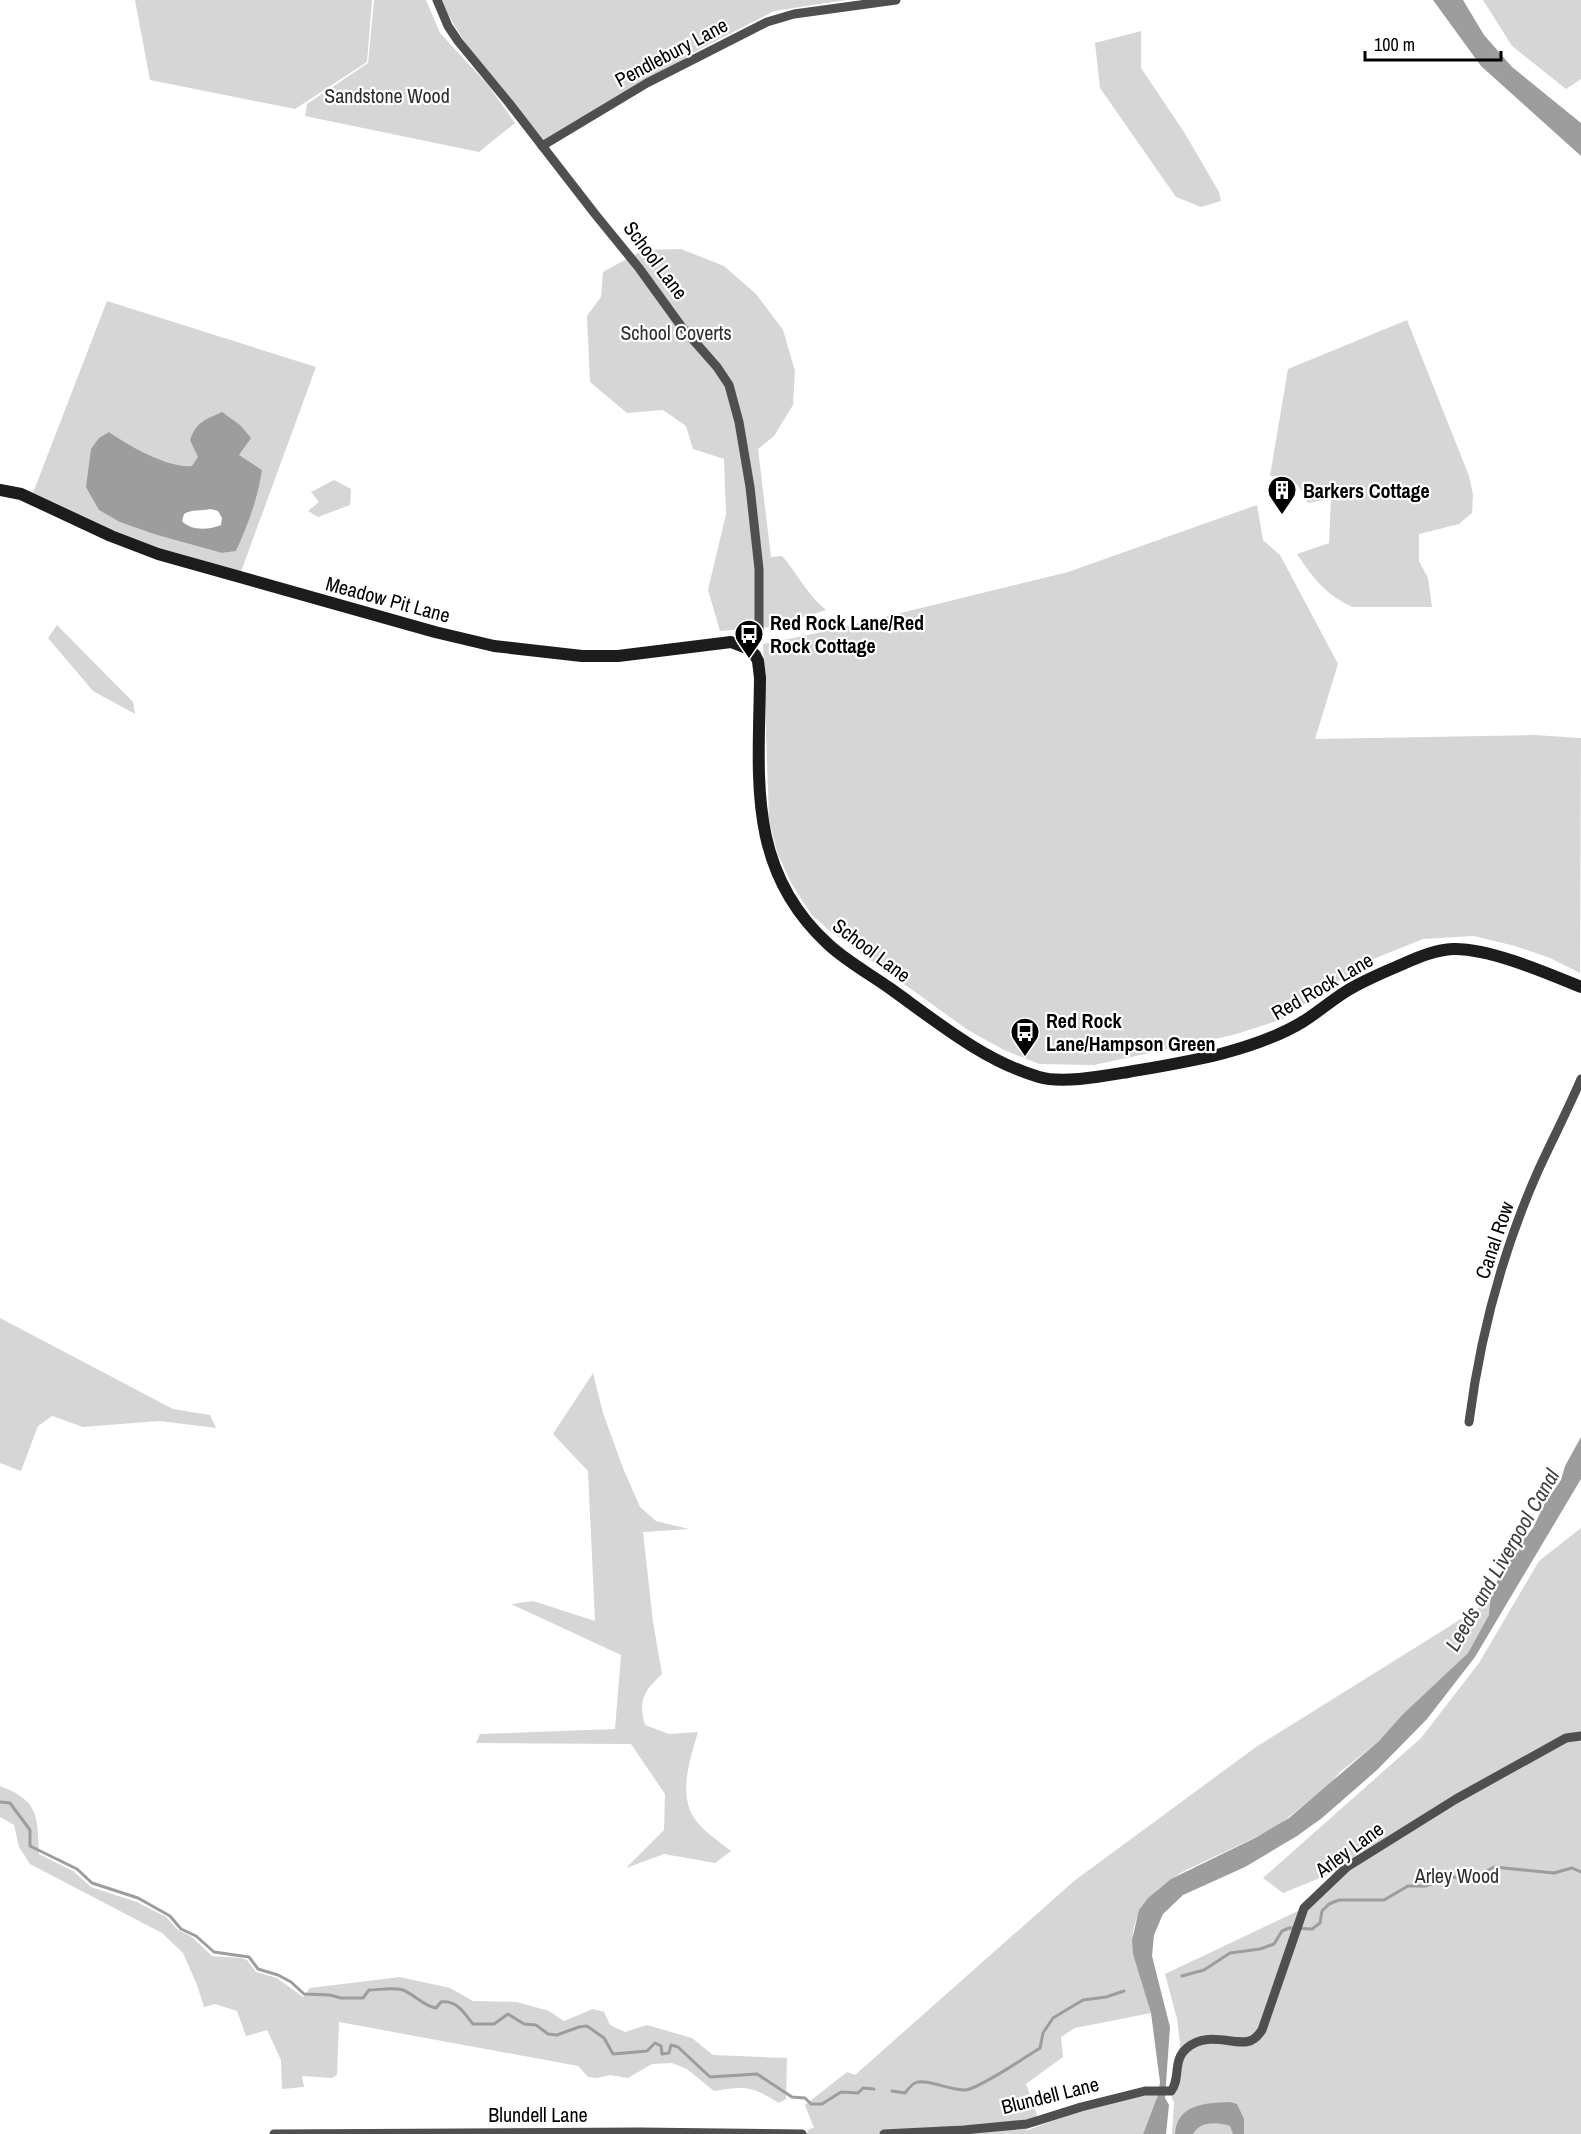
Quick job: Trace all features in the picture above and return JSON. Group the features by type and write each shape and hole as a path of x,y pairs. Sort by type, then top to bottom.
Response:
{"main road":[{"name":"Meadow Pit Lane","path":"0,490 21,494 132,545 158,554 366,614 494,646 582,656 618,656 731,642 749,649"},
{"name":"School Lane","path":"749,649 758,661 760,678 759,790 763,830 786,892 805,920 829,945 961,1039 1004,1064 1042,1078"},
{"name":"Red Rock Lane","path":"1042,1078 1078,1079 1192,1060 1269,1038 1306,1020 1368,979 1427,954 1451,949 1471,951 1510,961 1581,987"}],"street":[{"name":"School Lane","path":"437,0 448,26 458,41 729,385 739,422 750,487 759,569 759,629 749,649"},
{"name":"Pendlebury Lane","path":"542,146 647,83 767,22 794,14 896,0"},
{"name":"Canal Row","path":"1469,1422 1492,1302 1514,1234 1538,1172 1581,1079"},
{"name":"Arley Lane","path":"1171,2091 1179,2057 1193,2043 1207,2039 1241,2042 1252,2040 1262,2030 1304,1908 1347,1868 1456,1798 1566,1738 1581,1736"},
{"name":"Blundell Lane","path":"885,2134 1027,2124 1081,2107 1151,2091 1171,2091"},
{"name":"Blundell Lane","path":"274,2134 639,2132 802,2134"}],"green space":[{"path":"135,0 372,0 367,62 295,109 150,80"},
{"name":"Sandstone Wood","path":"374,0 426,0 440,33 488,85 515,123 479,152 305,116 307,104 368,63"},
{"path":"441,0 846,0 774,11 702,48 544,140 474,55 450,19"},
{"path":"1483,0 1581,0 1581,79 1566,89 1512,46"},
{"path":"1141,31 1141,68 1184,132 1219,192 1221,201 1201,207 1176,197 1100,88 1095,43"},
{"name":"School Coverts","path":"681,249 724,266 756,294 783,330 795,371 793,405 774,436 758,449 771,557 782,556 813,598 826,610 771,627 720,631 708,590 726,514 724,459 693,449 686,426 663,410 627,413 590,382 587,316 601,297 603,272 643,250"},
{"path":"107,301 316,367 239,577 126,543 31,498","holes":["109,432 138,449 172,464 193,466 199,457 190,440 239,455 262,470 252,511 236,551 222,553 157,535 141,528"]},
{"path":"1407,320 1469,476 1473,495 1472,513 1459,524 1419,534 1419,561 1428,578 1432,607 1353,607 1336,598 1321,585 1297,554 1329,543 1331,499 1308,503 1298,485 1290,479 1270,476 1288,369"},
{"path":"334,480 351,489 350,505 318,517 308,511 319,502 311,492"},
{"path":"1257,505 1263,540 1280,555 1338,664 1315,739 1534,735 1581,738 1580,973 1550,958 1474,936 1423,939 1366,962 1283,1019 1233,1035 1094,1065 1039,1064 1004,1050 968,1030 830,931 811,914 791,883 777,852 769,820 763,644 827,631 1068,572"},
{"path":"57,625 133,702 135,714 93,691 48,638"},
{"path":"0,1318 173,1409 210,1415 216,1428 159,1421 83,1427 52,1416 38,1426 21,1471 0,1463"},
{"path":"593,1373 603,1413 640,1507 656,1521 689,1529 643,1532 653,1622 662,1674 644,1696 642,1709 645,1725 669,1734 698,1732 689,1766 686,1791 691,1813 698,1823 731,1851 715,1863 664,1854 626,1868 664,1830 665,1794 631,1744 476,1743 480,1734 615,1729 621,1655 511,1604 533,1601 595,1621 588,1471 553,1434"},
{"name":"Arley Wood","path":"1581,1528 1581,2134 1172,2134 1174,2103 1171,2095 1176,2090 1180,2043 1177,2019 1165,1974 1304,1908 1345,1868 1283,1893 1263,1878 1421,1738 1479,1663 1539,1561"},
{"path":"1490,1601 1490,1615 1468,1653 1402,1715 1379,1741 1340,1772 1330,1784 1275,1828 1184,1871 1153,1894 1145,1903 1135,1925 1133,1951 1151,2013 1075,2028 1061,2037 1063,2057 1026,2084 1038,2118 1025,2131 1110,2102 1144,2095 1158,2095 1143,2134 806,2134 809,2129 814,2128 805,2105 847,2072 855,2075 1074,1881 1256,1747"},
{"path":"0,1786 23,1798 34,1812 38,1830 39,1854 73,1871 91,1887 137,1902 166,1917 178,1930 192,1937 212,1956 247,1960 256,1972 277,1978 303,1997 310,1988 400,1977 450,1988 473,2001 517,2002 549,2011 564,2021 593,2009 604,2012 610,2025 625,2032 647,2025 692,2038 713,2055 787,2058 786,2099 779,2103 755,2090 741,2088 714,2091 687,2069 672,2063 652,2064 628,2078 610,2075 597,2078 588,2077 578,2066 339,2022 337,2075 332,2078 302,2076 304,2087 282,2089 281,2060 267,2030 246,2036 237,2011 215,2004 204,2007 183,1953 162,1933 30,1864 19,1847 14,1825 0,1817"}],"shaded area":[{"path":"1433,0 1463,0 1484,35 1512,67 1581,123 1581,156 1481,66"},
{"path":"222,412 240,425 251,438 239,455 262,470 252,511 236,551 222,553 157,535 120,522 99,510 86,487 91,449 99,438 109,432 127,444 160,460 182,466 192,466 198,457 190,440 193,434 202,422","holes":["211,509 218,511 222,518 221,525 216,527 195,528 182,521 184,514 190,511"]},
{"path":"1581,1437 1581,1479 1475,1657 1427,1719 1377,1770 1322,1818 1245,1867 1183,1895 1163,1914 1154,1935 1152,1956 1170,2027 1165,2098 1169,2105 1166,2134 1143,2134 1158,2095 1160,2082 1151,2013 1133,1954 1132,1940 1139,1910 1148,1898 1171,1879 1257,1837 1289,1818 1379,1741 1402,1715 1468,1653 1489,1615 1491,1591 1519,1545 1533,1528 1545,1503 1561,1480 1565,1466"},
{"path":"1211,2103 1237,2104 1244,2119 1244,2134 1233,2134 1230,2126 1215,2123 1200,2127 1193,2134 1175,2134 1181,2116 1187,2111"}],"waterway":[{"path":"0,1802 10,1803 30,1830 30,1846 77,1869 92,1883 138,1898 170,1916 181,1929 196,1936 214,1952 249,1957 258,1969 291,1982 304,1994 363,1998 369,1990 399,1989 432,2007 436,2008 441,2002 456,2005 473,2024 494,2024 508,2014 524,2024 536,2025 548,2034 557,2035 587,2026 604,2038 613,2054 647,2051 655,2043 661,2046 662,2054 669,2053 671,2045 678,2047 710,2077 757,2074 792,2097 805,2098 811,2104 822,2104 841,2092 858,2093 863,2088 874,2089"},
{"path":"1182,1976 1204,1970 1230,1953 1260,1949 1274,1944 1282,1931 1289,1928 1312,1929 1320,1923 1322,1911 1329,1904 1339,1900 1384,1900 1408,1886 1426,1886 1448,1877 1475,1878 1494,1867 1554,1873 1572,1868 1581,1872"},
{"path":"892,2091 905,2093 912,2085 920,2082 960,2090 973,2088 1040,2048 1043,2033 1053,2018 1083,2000 1106,1997 1124,1991"}],"place":[{"name":"Barkers Cottage","path":"1282,516"},
{"name":"Red Rock Lane/Red Rock Cottage","path":"749,660"},
{"name":"Red Rock Lane/Hampson Green","path":"1025,1058"}],"water label":[{"name":"Leeds and Liverpool Canal","path":"1502,1560"}]}
